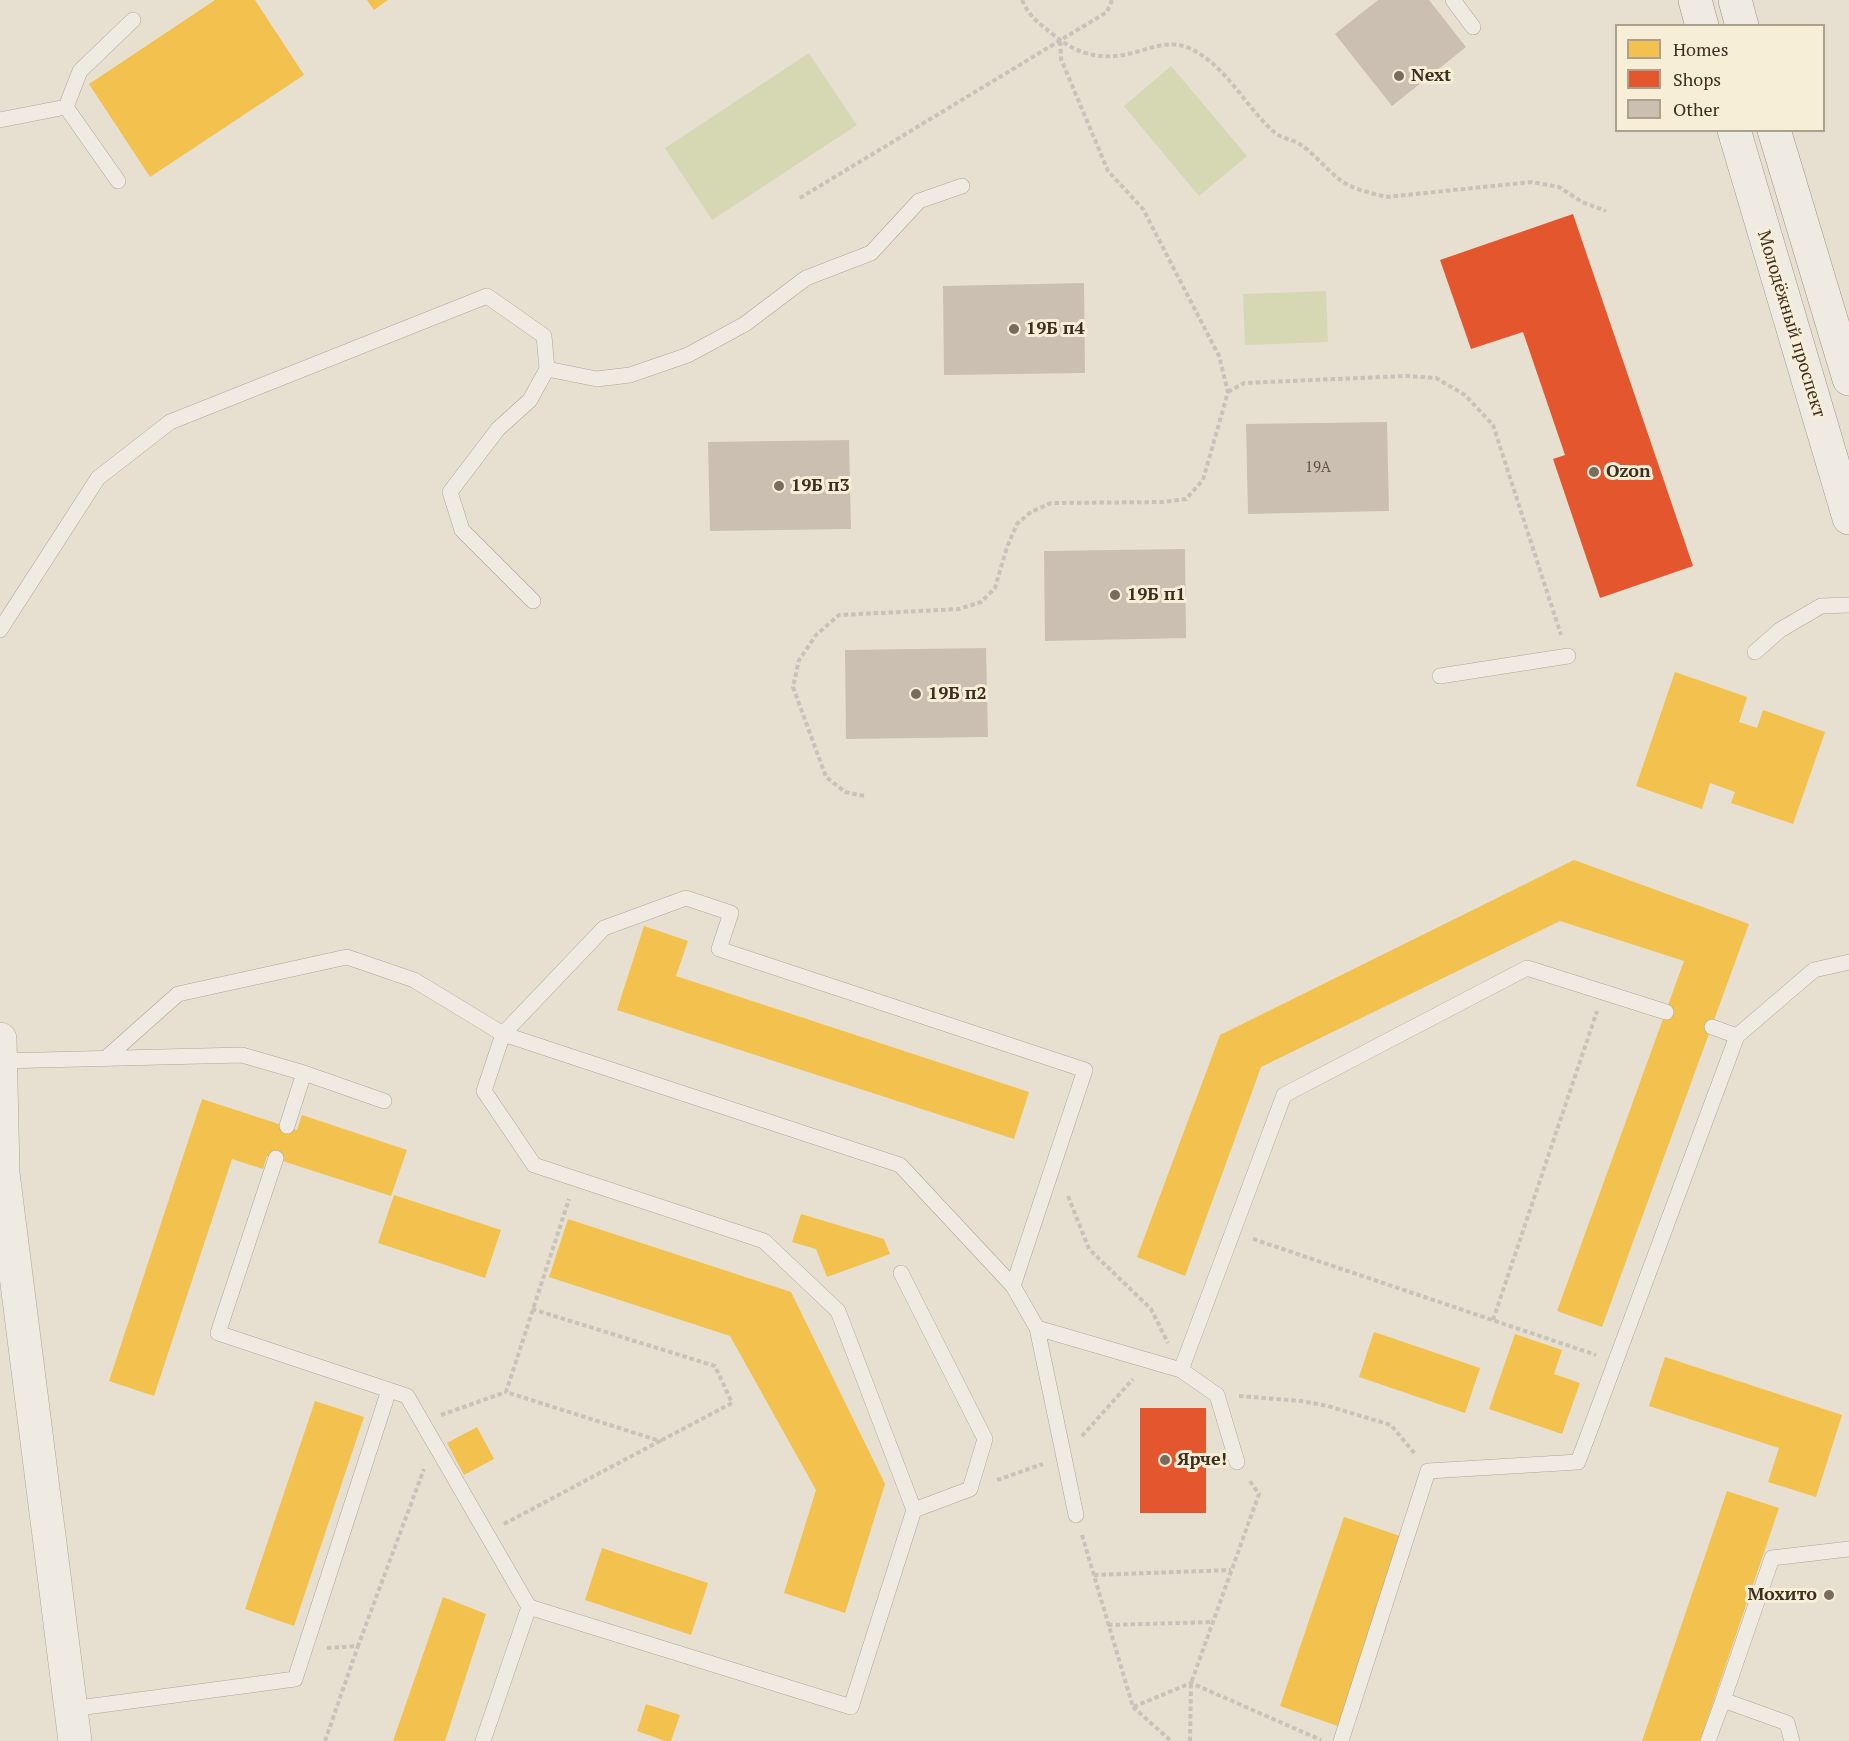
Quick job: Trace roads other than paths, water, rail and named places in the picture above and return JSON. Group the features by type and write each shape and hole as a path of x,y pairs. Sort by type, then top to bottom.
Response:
{"main road":[{"path":"1695,0 1701,24"},
{"path":"1734,0 1741,24"},
{"name":"Молодёжный проспект","path":"1735,132 1849,518"},
{"path":"1775,132 1849,379"},
{"path":"0,1039 3,1173 73,1725"}],"lane":[{"path":"1453,0 1473,27"},
{"path":"66,107 80,71 133,20"},
{"path":"0,120 66,107"},
{"path":"66,107 118,181"},
{"path":"547,369 597,379 630,375 688,355 745,324 806,278 871,253 919,201 962,186"},
{"path":"0,630 98,478 170,422 487,296 544,336 547,369 530,400 498,429 450,492 462,530 533,601"},
{"path":"1755,652 1780,630 1821,606 1849,605"},
{"path":"1440,676 1568,656"},
{"path":"276,1158 218,1333 407,1396 529,1607 851,1707 914,1510 838,1311 764,1241 534,1165 484,1091 504,1034 603,928 686,898 731,913 719,949 1085,1070 1013,1286"},
{"path":"106,1058 178,994 347,957 414,980 504,1034 900,1165 1013,1286 1037,1328 1076,1515"},
{"path":"1341,1741 1428,1471 1578,1462 1737,1036 1814,970 1849,962"},
{"path":"1181,1370 1284,1095 1527,968 1666,1012"},
{"path":"1712,1027 1737,1036"},
{"path":"0,1061 242,1055 304,1073 384,1101"},
{"path":"287,1126 304,1073"},
{"path":"901,1273 984,1439 970,1489 914,1510"},
{"path":"1037,1328 1181,1370 1217,1395 1237,1462"},
{"path":"73,1725 295,1679 389,1390"},
{"path":"1707,1741 1772,1558 1849,1549"},
{"path":"483,1741 529,1607"},
{"path":"1723,1700 1787,1724 1792,1741"}],"place":[{"name":"Next","path":"1399,76"},
{"name":"19Б п4","path":"1014,329"},
{"name":"Ozon","path":"1594,472"},
{"name":"19Б п3","path":"779,486"},
{"name":"19Б п1","path":"1115,595"},
{"name":"19Б п2","path":"916,694"},
{"name":"Ярче!","path":"1165,1460"},
{"name":"Мохито","path":"1829,1595"}]}
